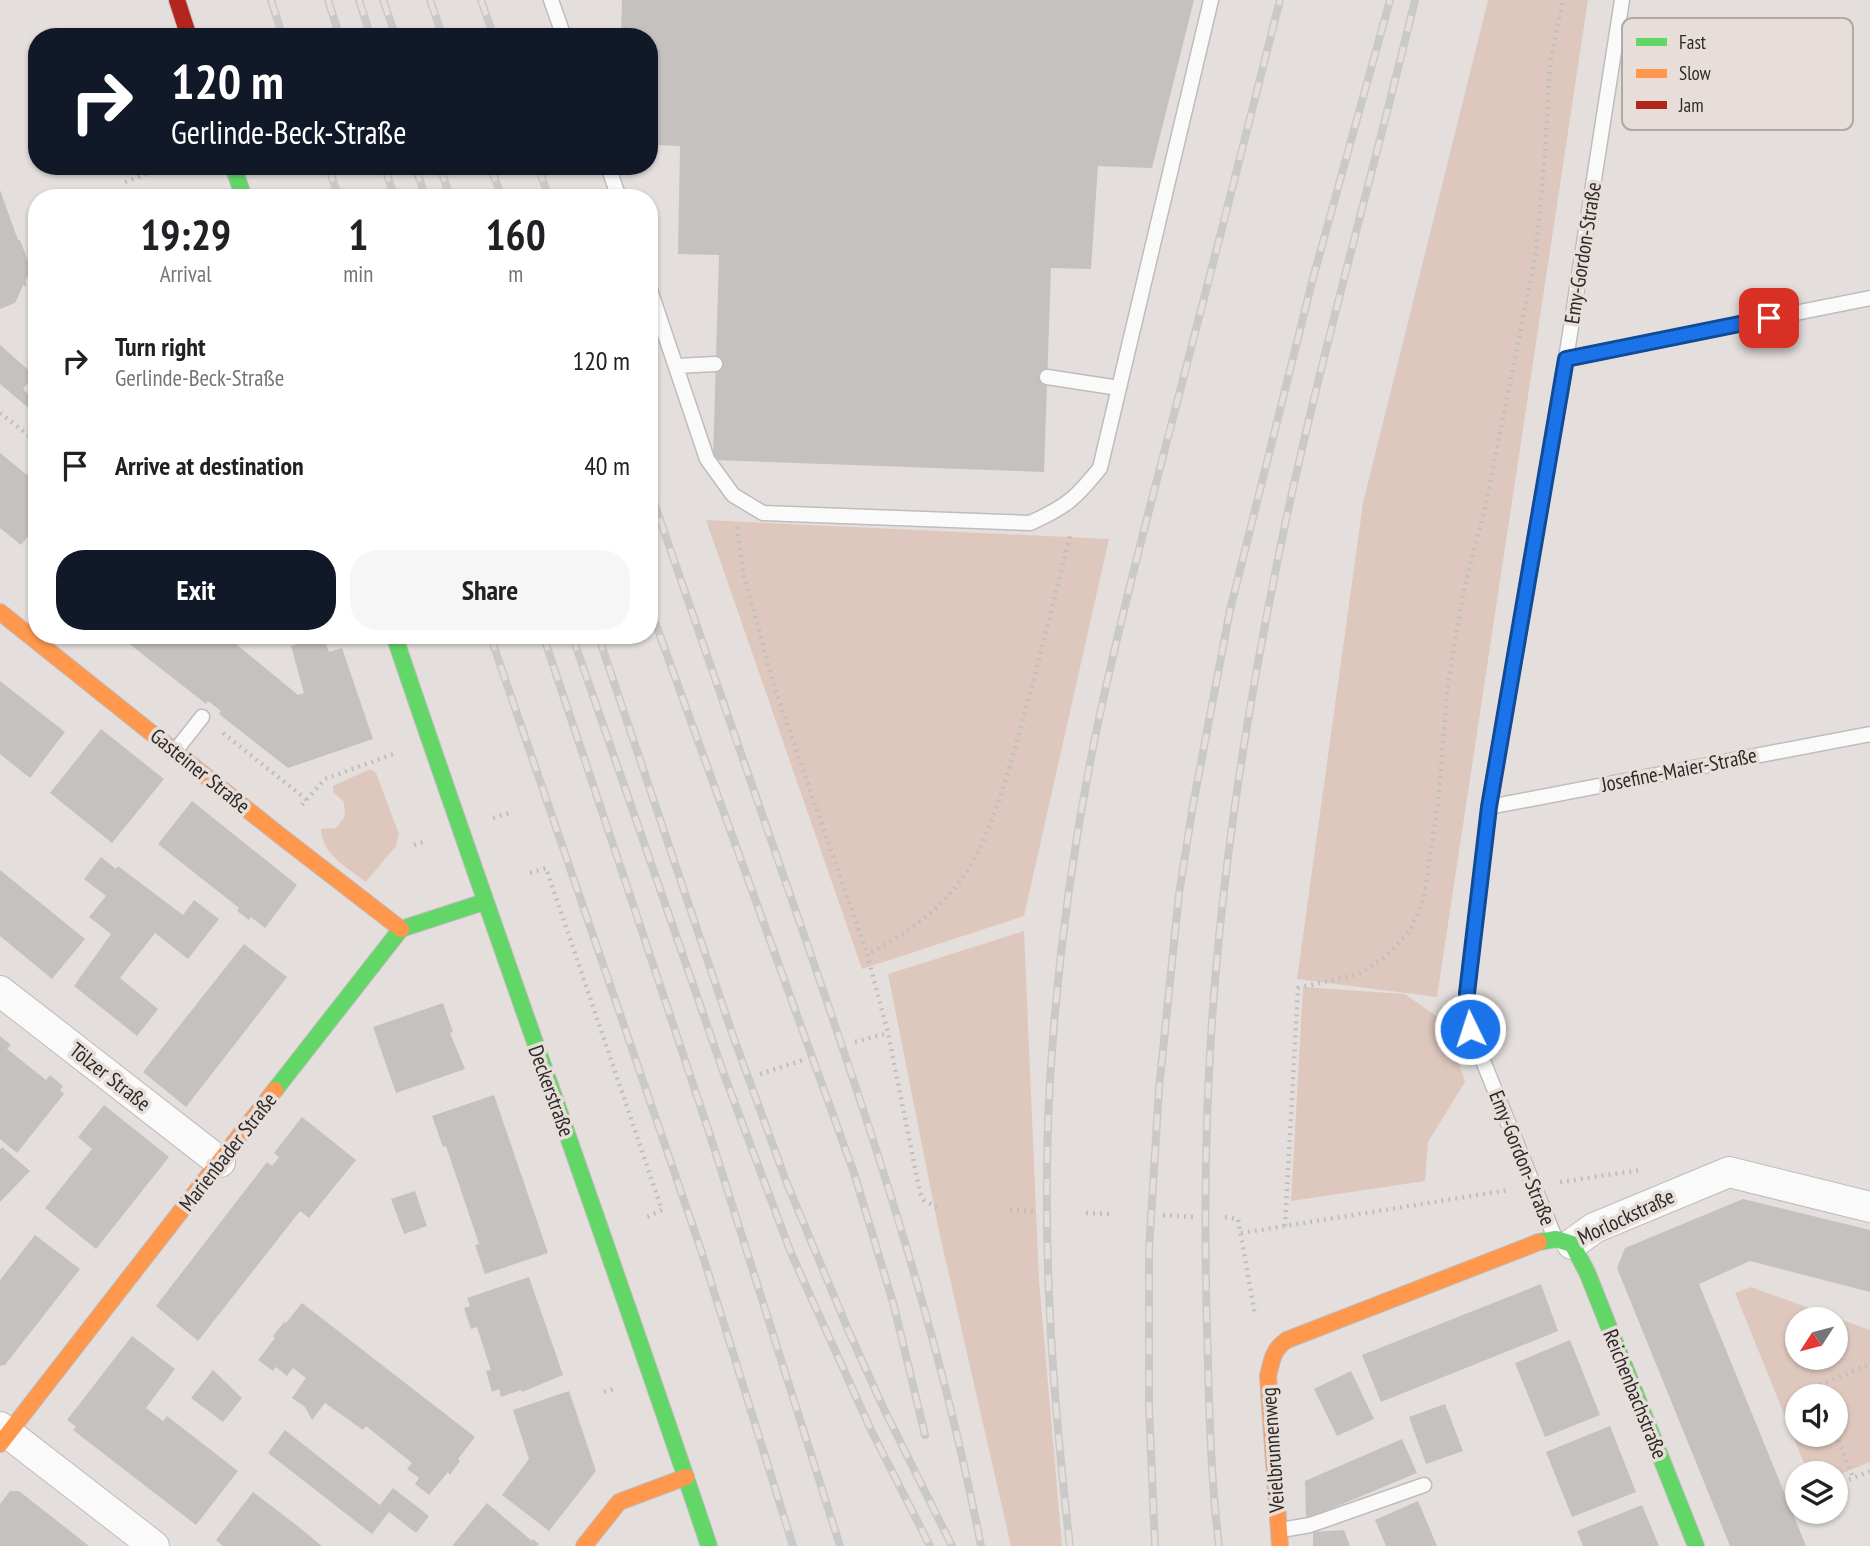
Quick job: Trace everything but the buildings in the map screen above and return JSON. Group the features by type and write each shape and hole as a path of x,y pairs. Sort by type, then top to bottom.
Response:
{"street":[{"path":"177,0 186,28"},
{"name":"Gasteiner Straße","path":"0,612 28,634"},
{"name":"Gasteiner Straße","path":"41,644 401,929"},
{"name":"Deckerstraße","path":"397,644 484,902 709,1546"},
{"path":"401,929 484,902"},
{"name":"Marienbader Straße","path":"3,1435 220,1163 401,929"},
{"name":"Tölzer Straße","path":"0,991 220,1163"},
{"name":"Morlockstraße","path":"1273,1354 1278,1346 1287,1340 1316,1328 1535,1243 1564,1242 1729,1172 1870,1207"},
{"name":"Reichenbachstraße","path":"1564,1242 1587,1272 1696,1546"},
{"name":"Veielbrunnenweg","path":"1273,1354 1268,1376 1280,1538"},
{"path":"3,1435 154,1546"},
{"path":"584,1546 619,1502 655,1486 686,1477"}],"lane":[{"path":"551,0 561,28"},
{"path":"658,313 707,458 733,495 763,513 1030,523 1060,510 1081,492 1100,468 1212,0"},
{"name":"Emy-Gordon-Straße","path":"1564,1242 1534,1186 1470,1029 1467,993 1489,807 1566,359 1622,0"},
{"path":"1566,359 1870,298"},
{"path":"676,366 715,364"},
{"path":"1048,377 1119,388"},
{"path":"176,751 202,717"},
{"name":"Josefine-Maier-Straße","path":"1489,807 1870,734"},
{"path":"1280,1538 1424,1485"}],"path":[{"path":"1285,1226 1298,988 1359,974 1385,957 1410,931 1424,898 1438,802 1448,684 1465,589 1486,504 1536,252 1550,63 1563,0"},
{"path":"125,183 146,175"},
{"path":"24,284 28,283"},
{"path":"0,413 28,436"},
{"path":"867,954 897,939 928,915 960,881 981,849 996,811 1034,683 1081,492"},
{"path":"733,495 744,576 774,686 867,954 888,1033 920,1193 937,1208"},
{"path":"202,717 307,800"},
{"path":"278,834 325,779 429,740"},
{"path":"530,873 546,868 632,1118 662,1210 647,1217"},
{"path":"855,1042 888,1033"},
{"path":"760,1074 803,1060"},
{"path":"1241,1233 1650,1168"},
{"path":"1010,1210 1035,1211"},
{"path":"1086,1213 1110,1214"},
{"path":"1163,1215 1193,1216"},
{"path":"1225,1217 1238,1219 1256,1321 1273,1354"},
{"path":"1823,1384 1870,1364"},
{"path":"1841,1447 1853,1478"},
{"path":"1848,1480 1870,1471"}],"shaded area":[{"path":"1488,0 1588,0 1437,997 1297,979 1363,503"},
{"path":"706,520 1109,539 1024,916 862,969"},
{"path":"370,769 376,773 399,834 396,846 366,882 331,853 322,838 321,829 336,828 345,816 344,802 333,792 333,786"},
{"path":"1024,931 1039,1280 1062,1546 1011,1546 939,1231 888,974"},
{"path":"1303,987 1405,994 1446,1023 1465,1082 1428,1142 1425,1181 1291,1201"},
{"path":"1751,1287 1806,1307 1785,1307 1785,1370 1848,1370 1848,1322 1870,1330 1870,1462 1848,1471 1848,1461 1803,1461 1797,1447 1848,1447 1848,1384 1785,1384 1785,1416 1735,1293"}],"railway":[{"path":"271,0 280,28"},
{"path":"328,0 337,28"},
{"path":"359,0 368,28"},
{"path":"383,0 393,28"},
{"path":"430,0 440,28"},
{"path":"481,0 491,28"},
{"path":"1070,1546 1053,1372 1047,1198 1050,1081 1067,904 1088,772 1116,643 1280,0"},
{"path":"1155,1546 1149,1405 1149,1250 1159,1089 1179,894 1230,610 1313,278 1390,0"},
{"path":"1219,1546 1210,1436 1206,1285 1207,1119 1219,935 1233,816 1252,697 1286,520 1316,389 1415,0"},
{"path":"331,175 336,189"},
{"path":"387,175 392,189"},
{"path":"418,175 423,189"},
{"path":"443,175 447,189"},
{"path":"493,175 499,189"},
{"path":"541,175 546,189"},
{"path":"658,514 842,1047 895,1211 943,1377 981,1546"},
{"path":"658,630 854,1173 894,1306 925,1435"},
{"path":"493,644 701,1250 793,1546"},
{"path":"546,644 710,1135 840,1546"},
{"path":"575,644 725,1077 791,1253 872,1432 930,1546"},
{"path":"601,644 732,1033 786,1181 883,1407 952,1546"}],"traffic: fast":[{"path":"236,175 241,189"},
{"path":"397,644 709,1546"},
{"path":"275,1090 401,929 484,902"},
{"path":"1539,1242 1556,1239 1572,1244 1587,1272 1696,1546"}],"traffic: slow":[{"path":"0,612 28,634"},
{"path":"40,644 401,929"},
{"path":"0,1444 275,1090"},
{"path":"1280,1546 1268,1376 1279,1347 1287,1340 1539,1242"},
{"path":"584,1546 619,1502 686,1477"}],"traffic: jam":[{"path":"177,0 186,28"}],"route":[{"path":"1470,1029 1467,993 1489,807 1566,359 1769,318"}]}
